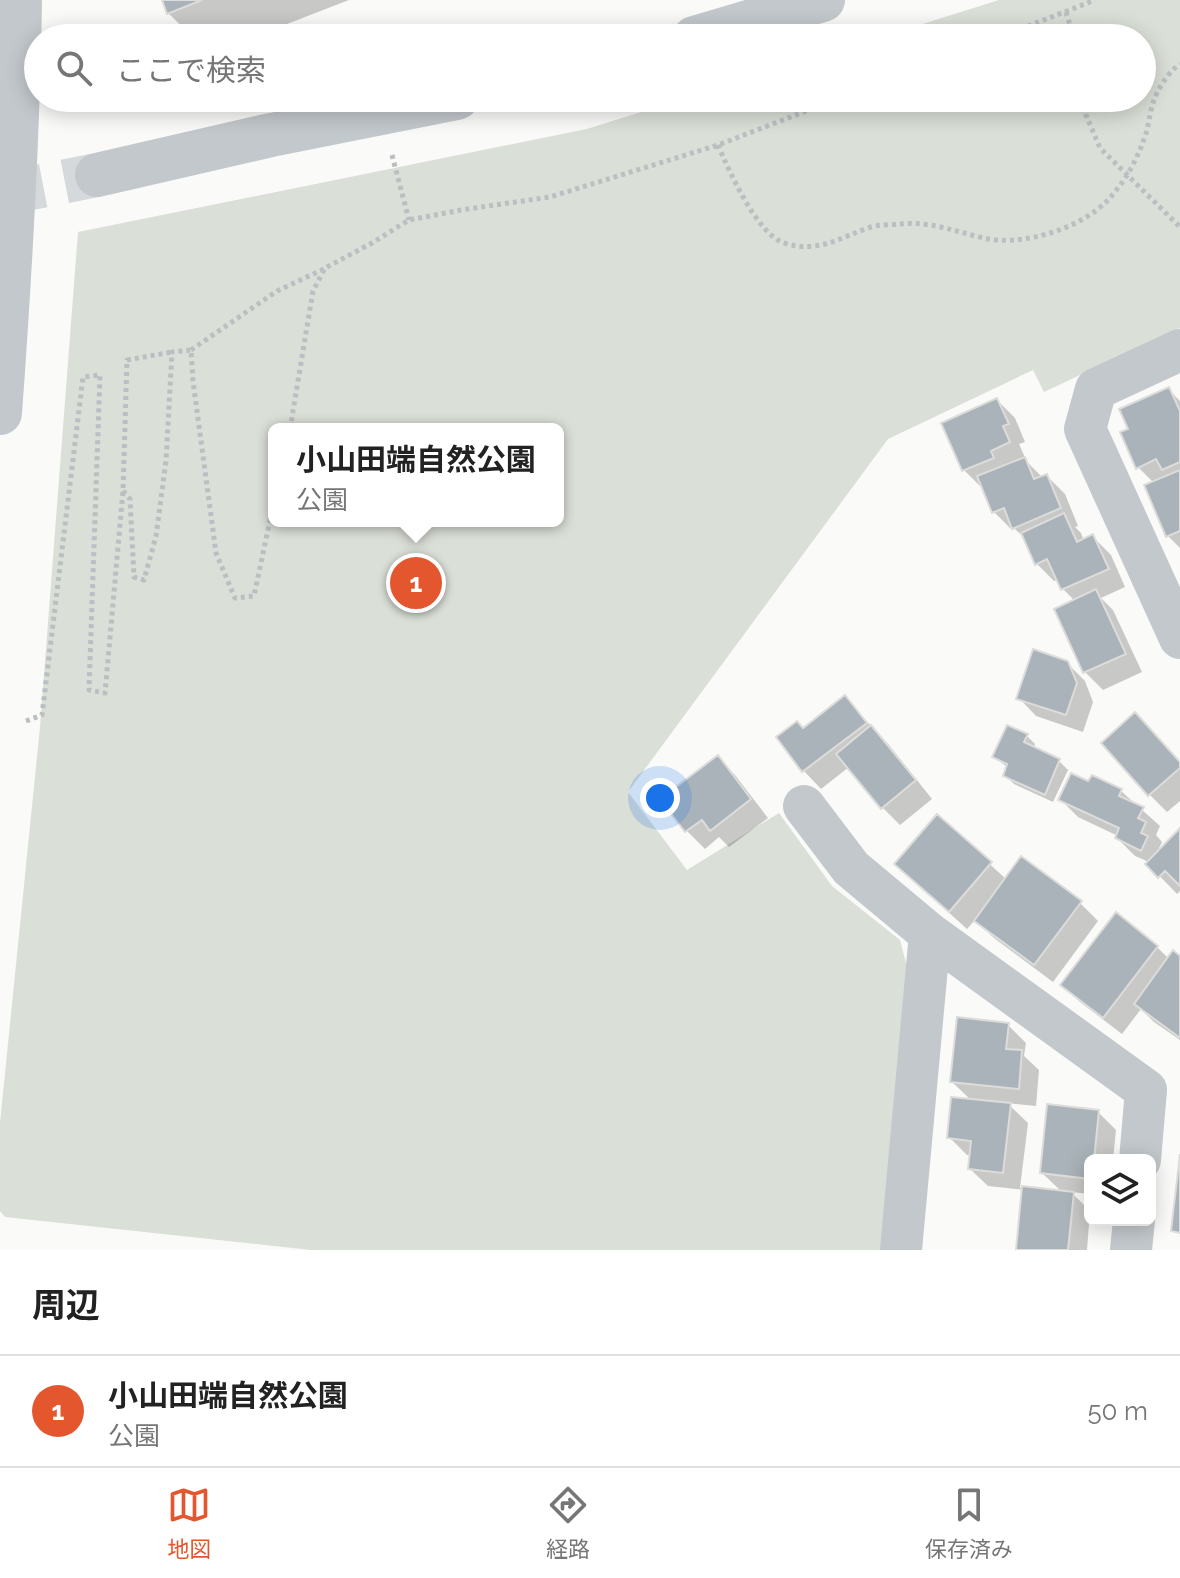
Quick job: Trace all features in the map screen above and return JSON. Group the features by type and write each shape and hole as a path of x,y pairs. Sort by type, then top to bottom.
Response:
{"street":[{"path":"0,413 18,105 20,0"},
{"path":"742,24 823,0"},
{"path":"97,175 387,112"},
{"path":"1180,350 1096,389 1085,429 1180,638"},
{"path":"804,806 851,868 930,934 1146,1090 1141,1154"},
{"path":"901,1250 930,934"},
{"path":"1131,1250 1133,1226"}],"path":[{"path":"1035,24 1095,0"},
{"path":"1066,12 1070,24"},
{"path":"1156,96 1172,69 1180,64"},
{"path":"26,721 42,715 83,377 100,375 89,690 105,693 123,491 127,360 191,350 277,291 372,243 409,220 550,197 718,145 804,112"},
{"path":"1086,112 1100,148 1180,227"},
{"path":"718,145 732,178 757,220 781,242 812,248 874,226 915,223 988,239 1029,239 1072,226 1106,202 1128,176 1145,137 1151,112"},
{"path":"392,154 409,220"},
{"path":"291,423 313,291 325,268"},
{"path":"191,350 216,553 235,598 254,596 269,527"},
{"path":"123,491 130,499 134,577 144,580 156,536 166,461 172,352"}],"shaded area":[{"path":"999,0 1180,0 1180,328 1044,392 1033,370 888,439 628,792 687,870 779,813 832,886 900,940 907,967 882,1250 311,1250 5,1217 0,1211 0,1123 40,727 78,232 587,129 641,112 1156,112 1156,24 923,24"}],"building":[{"path":"162,0 202,0 167,14"},
{"path":"1169,387 1180,411 1180,462 1162,470 1156,459 1136,469 1120,432 1128,429 1119,409"},
{"path":"997,398 1009,424 1003,426 1010,442 991,451 994,458 962,471 941,423"},
{"path":"1025,457 1034,479 1047,474 1061,508 1012,529 1004,508 992,513 977,476"},
{"path":"1180,470 1180,531 1166,537 1144,485"},
{"path":"1064,513 1077,542 1093,534 1109,569 1061,590 1047,559 1035,565 1021,533"},
{"path":"1096,589 1126,654 1083,673 1054,609"},
{"path":"1033,649 1068,661 1077,683 1066,715 1016,699"},
{"path":"845,695 867,723 802,772 776,737 797,721 803,728"},
{"path":"1135,712 1180,762 1180,768 1148,796 1101,743"},
{"path":"871,725 916,780 881,809 836,754"},
{"path":"1007,725 1028,734 1024,742 1060,759 1045,795 1003,776 1007,764 992,757"},
{"path":"718,755 751,799 710,831 702,820 685,832 660,799"},
{"path":"1071,773 1088,781 1092,775 1122,789 1119,796 1144,807 1138,818 1146,822 1141,833 1148,836 1141,851 1115,838 1119,828 1058,800"},
{"path":"937,814 992,862 949,912 894,864"},
{"path":"1180,828 1180,886 1165,871 1158,878 1145,864"},
{"path":"1021,856 1082,901 1034,965 974,921"},
{"path":"1116,912 1158,946 1103,1018 1060,985"},
{"path":"1173,950 1180,956 1180,1038 1134,1004"},
{"path":"957,1017 1009,1023 1006,1049 1022,1050 1019,1089 950,1082"},
{"path":"951,1097 1011,1103 1003,1173 968,1169 971,1141 947,1138"},
{"path":"1047,1104 1099,1110 1095,1154 1084,1154 1084,1178 1040,1173"},
{"path":"1180,1154 1180,1233 1171,1231"},
{"path":"1022,1186 1074,1192 1068,1250 1016,1250"}],"tunnel":[{"path":"0,194 97,175"}],"place":[{"name":"小山田端自然公園","path":"416,583"}]}
